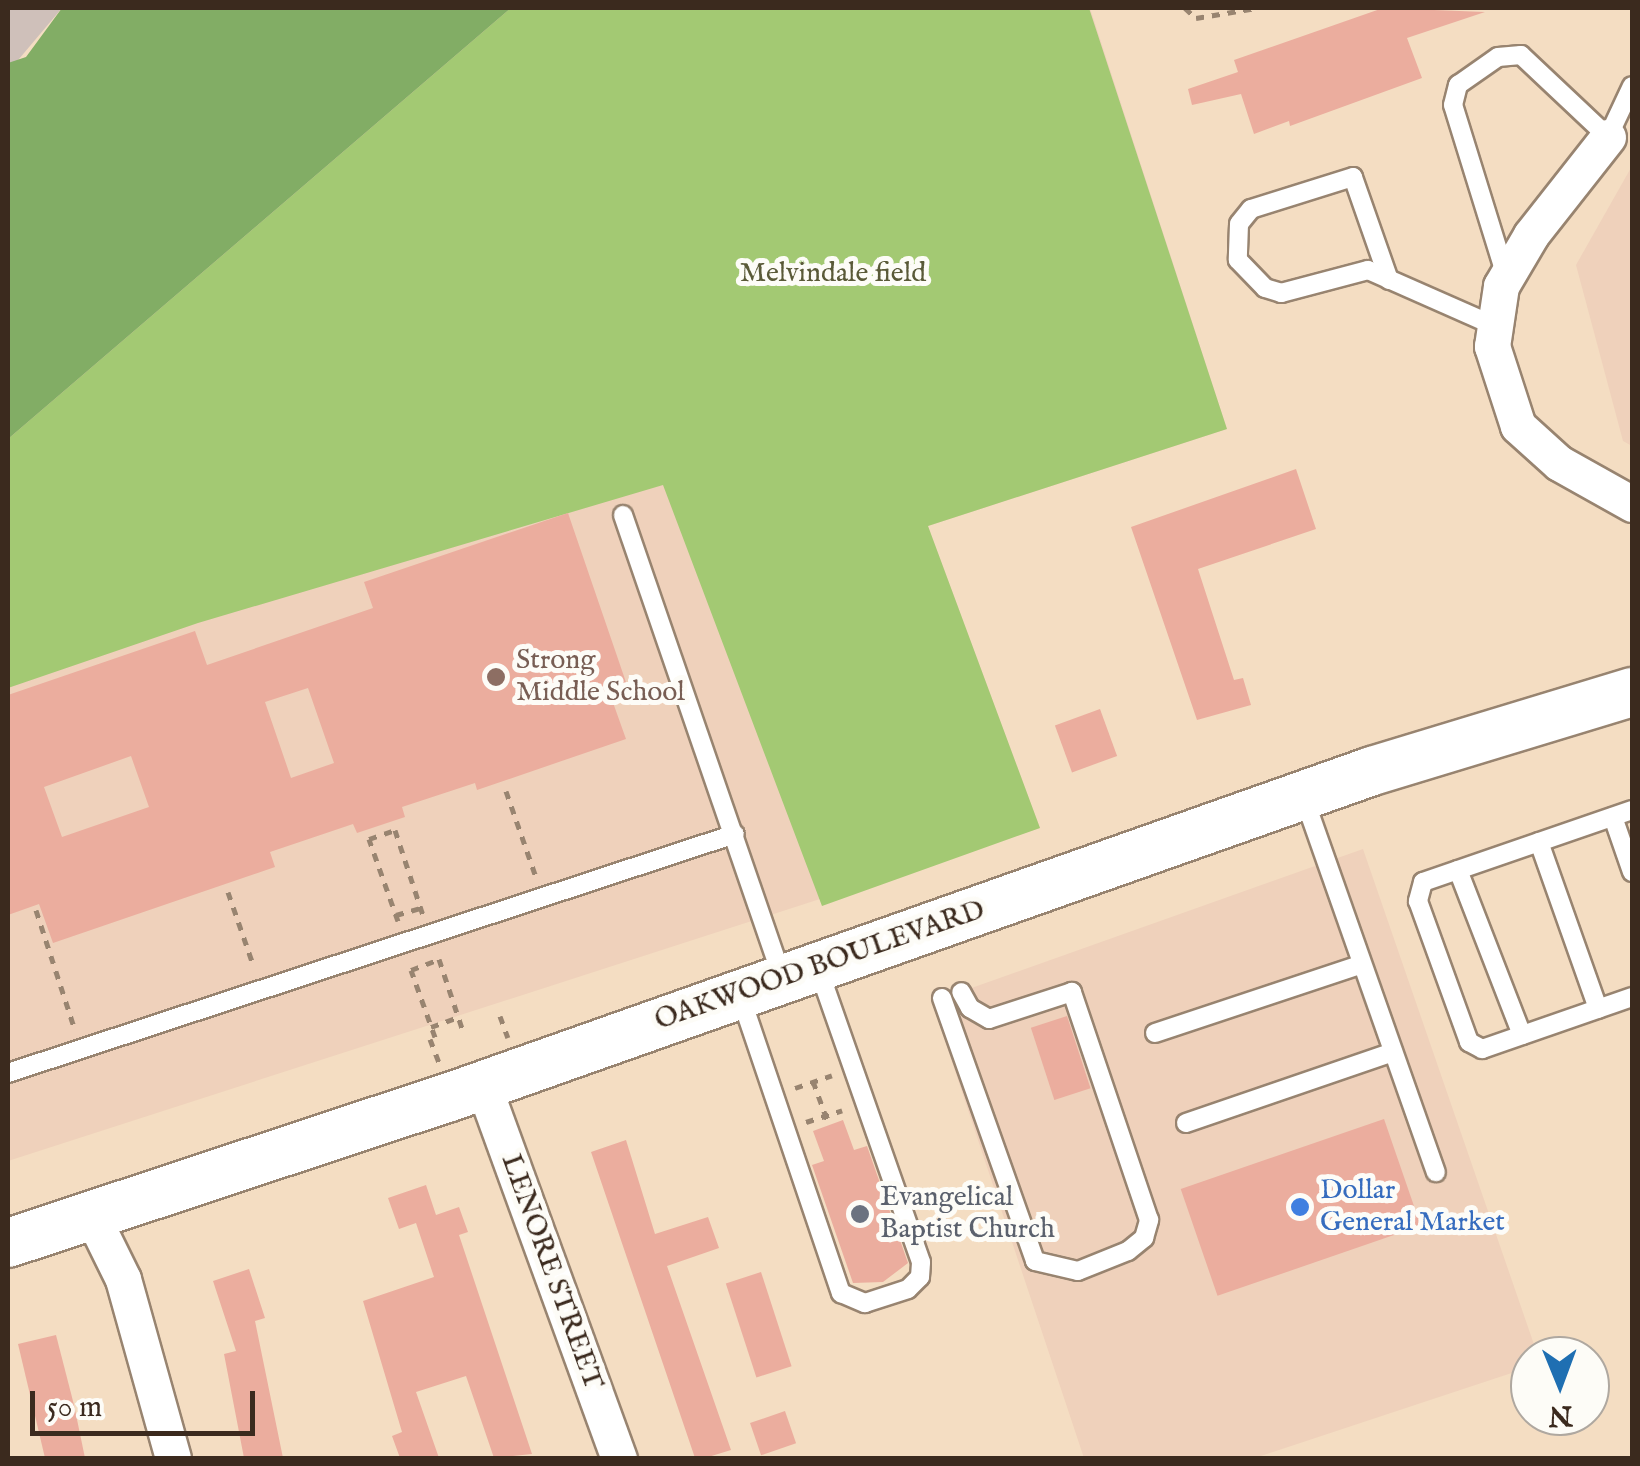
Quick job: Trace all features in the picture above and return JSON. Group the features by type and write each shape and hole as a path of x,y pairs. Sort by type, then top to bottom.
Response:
{"main road":[{"name":"OAKWOOD BOULEVARD","path":"8,1243 483,1085 1302,795 1632,692"}],"street":[{"path":"1608,137 1506,276 1495,326 1500,384 1518,426 1558,463 1632,504"},
{"name":"LENORE STREET","path":"483,1085 619,1458"},
{"path":"92,1216 123,1279 173,1458"}],"lane":[{"path":"1506,276 1454,105 1458,84 1498,57 1521,55 1608,137 1632,86"},
{"path":"1389,280 1352,177 1251,209 1239,224 1238,260 1265,288 1281,294 1368,270 1389,280 1495,326"},
{"path":"623,515 736,834 780,980 843,1298 865,1303 908,1289 922,1269 850,1064 780,980"},
{"path":"1302,795 1436,1172"},
{"path":"1632,810 1423,882 1418,901 1469,1042 1482,1049 1632,997"},
{"path":"1613,817 1632,872"},
{"path":"8,1074 736,834"},
{"path":"1540,842 1598,1009"},
{"path":"1458,870 1522,1035"},
{"path":"1155,1033 1362,964"},
{"path":"1072,992 1149,1220 1144,1238 1128,1251 1078,1270 1035,1261 952,995 989,1018 1072,992"},
{"path":"1186,1122 1393,1052"}],"path":[{"path":"1185,8 1196,18 1256,8"},
{"path":"506,791 537,879"},
{"path":"400,926 369,838 394,830 424,918"},
{"path":"228,892 256,974"},
{"path":"396,916 420,908"},
{"path":"36,910 77,1034"},
{"path":"440,1066 411,970 438,960 462,1028"},
{"path":"500,1016 508,1041"},
{"path":"431,1027 458,1017"},
{"path":"784,1092 850,1064"},
{"path":"813,1082 829,1125"},
{"path":"794,1126 860,1104"}],"shaded area":[{"path":"8,8 62,8 8,72"},
{"name":"Melvindale field","path":"454,8 1090,8 1227,429 928,526 1040,828 8,1161 8,352"},
{"path":"1632,166 1632,446 1623,441 1576,265"},
{"path":"1363,849 1531,1336 1510,1336 1510,1374 1255,1458 1084,1458 932,1002"}],"green space":[{"path":"62,8 511,8 8,439 8,63 26,57"},
{"name":"Melvindale field","path":"511,8 1089,8 1227,429 928,526 1040,828 822,906 663,485 198,623 8,688 8,439"}],"building":[{"path":"1383,8 1485,12 1407,38 1422,78 1290,126 1289,121 1254,134 1241,94 1192,105 1188,89 1238,72 1234,60"},
{"path":"1296,469 1316,529 1198,569 1234,680 1243,678 1251,705 1197,720 1131,527"},
{"name":"Strong Middle School","path":"568,513 629,691 611,697 626,739 477,790 475,783 402,807 405,817 357,833 353,824 270,852 275,867 53,943 39,904 8,915 8,695 195,631 207,665 373,608 364,582","holes":["308,688 334,763 291,778 265,702","131,756 149,807 62,837 44,787"]},
{"path":"1100,709 1117,756 1072,772 1055,725"},
{"path":"1067,1016 1090,1088 1054,1100 1031,1028"},
{"name":"Dollar General Market","path":"1384,1119 1421,1226 1218,1296 1181,1189"},
{"name":"Evangelical Baptist Church","path":"843,1120 854,1150 867,1146 908,1263 883,1282 853,1283 812,1165 824,1161 813,1131"},
{"path":"626,1140 655,1234 708,1217 719,1248 667,1266 731,1450 705,1458 695,1458 591,1152"},
{"path":"426,1185 436,1215 459,1207 468,1232 459,1235 532,1454 494,1458 466,1376 416,1392 439,1458 400,1458 392,1436 402,1432 363,1301 434,1277 416,1223 399,1229 388,1198"},
{"path":"249,1269 265,1318 255,1321 283,1458 244,1458 224,1354 236,1351 213,1281"},
{"path":"761,1272 792,1366 756,1378 726,1283"},
{"path":"56,1335 85,1458 45,1458 18,1344"},
{"path":"785,1411 796,1443 761,1455 750,1423"}],"place":[{"name":"Strong Middle School","path":"496,677"},
{"name":"Dollar General Market","path":"1300,1207"},
{"name":"Evangelical Baptist Church","path":"860,1214"}]}
